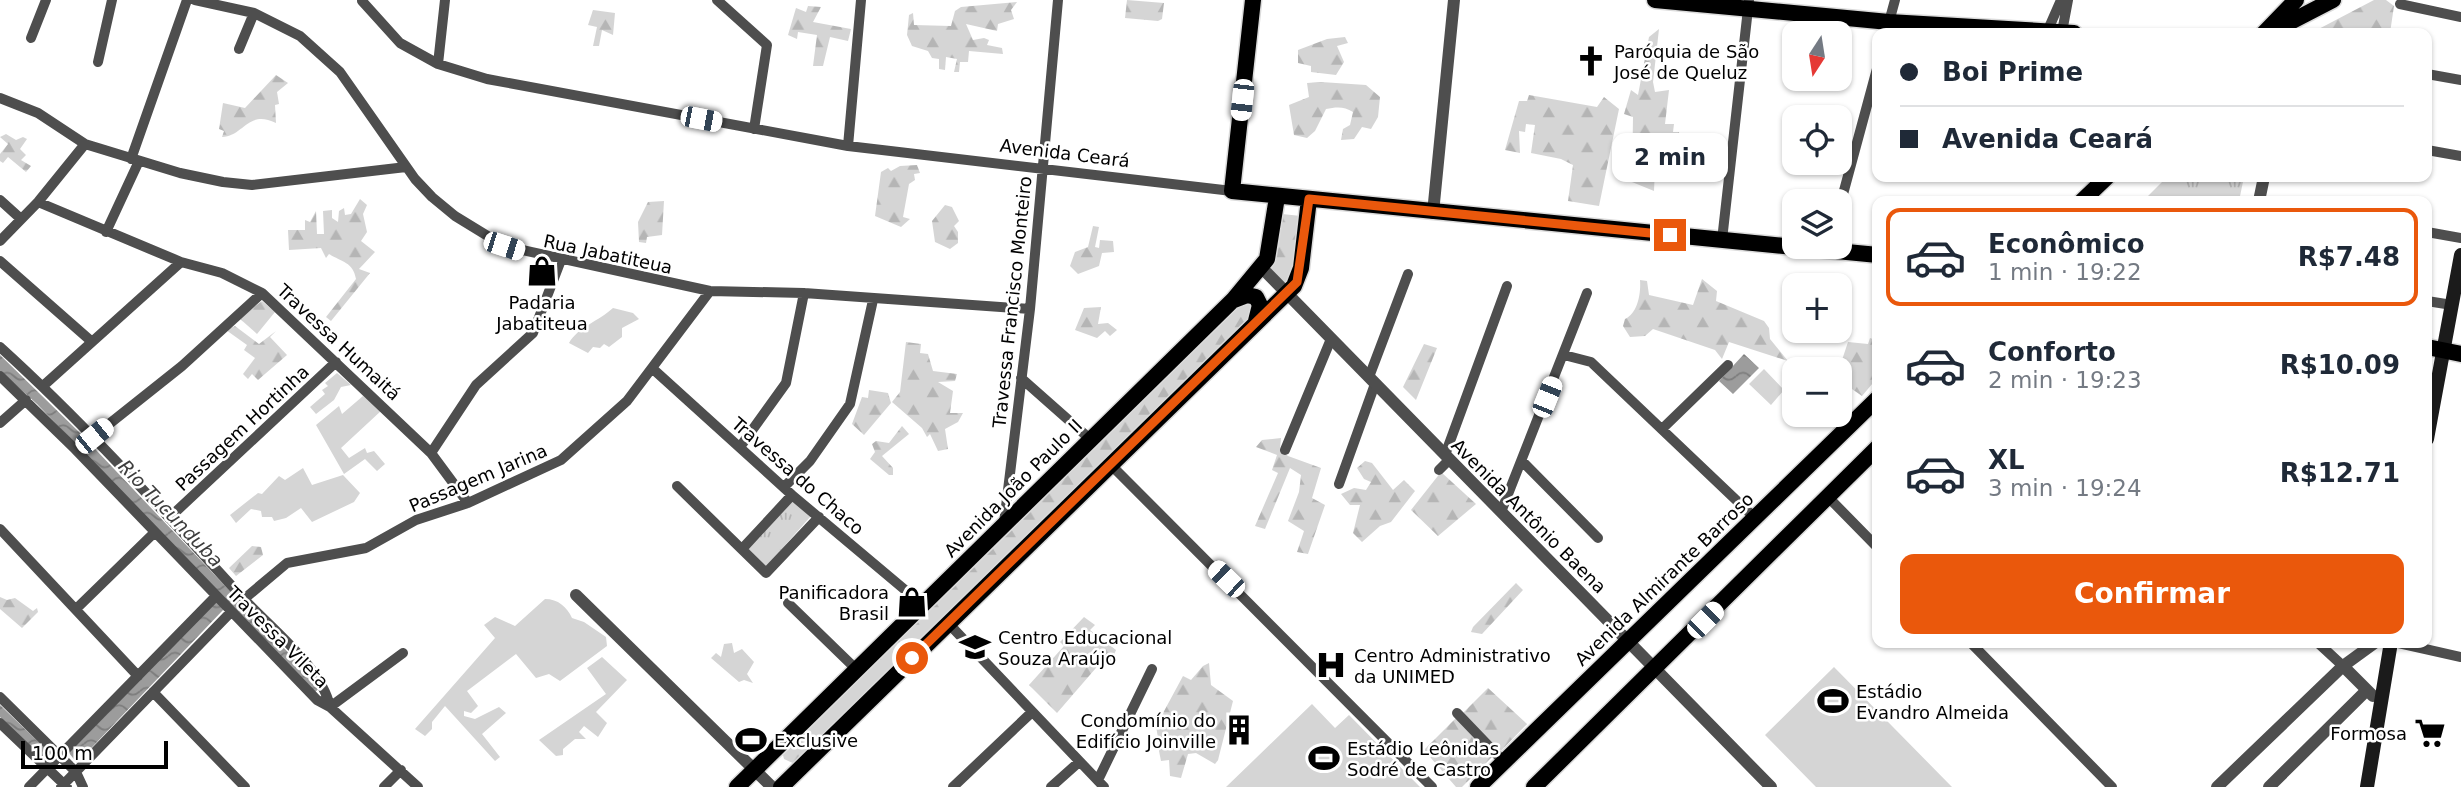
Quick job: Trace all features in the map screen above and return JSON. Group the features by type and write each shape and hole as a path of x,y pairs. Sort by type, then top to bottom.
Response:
{"main road":[{"path":"1232,191 1253,0"},
{"path":"1655,0 1748,4 1888,27 1923,28"},
{"path":"2268,28 2296,0"},
{"path":"2279,28 2333,0"},
{"path":"2087,196 2103,182"},
{"name":"Avenida Ceará","path":"1232,191 1782,246"},
{"name":"Avenida João Paulo II","path":"737,787 1233,300 1262,268 1269,253 1277,197"},
{"path":"781,787 1286,293 1300,276 1309,199"},
{"name":"Avenida Ceará","path":"1852,251 1872,254"},
{"path":"2432,383 2435,349 2452,305 2461,255"},
{"path":"1233,300 1247,295 1256,298 1260,305 1256,321"},
{"path":"2435,349 2461,354"},
{"name":"Avenida Almirante Barroso","path":"1478,787 1872,404"},
{"path":"1534,787 1872,453"},
{"path":"2367,787 2391,648"},
{"path":"794,730 782,751 782,757 790,766 806,763"}],"street":[{"path":"31,38 46,0"},
{"path":"98,62 111,0"},
{"path":"106,232 135,160 187,0"},
{"name":"Rua Jabatiteua","path":"195,0 254,13 300,36 340,72 406,167 432,197 485,236 513,249 710,291 804,293 873,300 1030,309"},
{"path":"438,64 445,0"},
{"path":"717,0 766,45 754,129"},
{"path":"848,146 861,0"},
{"name":"Travessa Francisco Monteiro","path":"1004,523 1030,309 1040,171 1058,0"},
{"path":"1433,213 1454,0"},
{"path":"1888,27 1895,0"},
{"path":"2061,0 2061,28"},
{"path":"2062,28 2068,0"},
{"name":"Avenida Ceará","path":"362,1 400,43 438,64 487,79 848,146 1040,171 1232,191"},
{"path":"1722,240 1748,4"},
{"path":"2400,4 2461,17"},
{"path":"239,49 254,13"},
{"path":"2432,75 2461,80"},
{"path":"1844,189 1872,87"},
{"path":"0,98 38,113 85,144 180,173 252,185 406,167"},
{"path":"0,241 38,202 85,144"},
{"path":"2432,151 2461,156"},
{"path":"0,200 21,219"},
{"name":"Travessa Humaitá","path":"38,202 181,262 222,273 262,293 431,453 468,503"},
{"path":"2432,233 2461,238"},
{"path":"431,453 476,385 533,333 561,260"},
{"path":"0,261 91,341"},
{"path":"43,386 181,262"},
{"name":"Avenida Antônio Baena","path":"1262,268 1771,787"},
{"path":"1339,484 1371,381 1409,274"},
{"path":"1439,470 1447,457 1507,286"},
{"name":"Passagem Jarina","path":"244,599 287,563 366,548 416,520 468,503 537,472 571,453 627,401 710,291"},
{"path":"94,436 182,366 262,293"},
{"path":"740,447 786,383 804,293"},
{"path":"1501,512 1587,293"},
{"path":"742,549 788,491 850,404 873,300"},
{"path":"2432,302 2452,305"},
{"path":"1285,450 1331,339"},
{"name":"Travessa Vileta","path":"0,347 94,436 326,688 330,707"},
{"path":"1564,355 1591,362 1755,518"},
{"name":"Passagem Hortinha","path":"169,518 336,362"},
{"path":"1662,429 1728,365"},
{"name":"Travessa do Chaco","path":"653,369 788,491 922,605"},
{"name":"Travessa Vileta","path":"0,376 317,700 330,707 418,787"},
{"path":"1021,378 1090,439"},
{"path":"0,423 26,400"},
{"path":"1522,461 1598,538"},
{"path":"1110,464 1432,787"},
{"path":"677,486 766,573 819,517"},
{"path":"1828,497 1872,542"},
{"path":"0,529 138,676"},
{"path":"76,608 154,533"},
{"path":"576,595 772,787"},
{"path":"29,787 216,596"},
{"path":"788,603 857,670"},
{"path":"62,785 73,770 231,612"},
{"path":"947,623 1101,784 1152,669"},
{"path":"1976,648 2112,787"},
{"path":"2323,648 2382,704"},
{"path":"2217,787 2343,666 2368,648"},
{"path":"2420,648 2461,657"},
{"path":"330,707 403,653"},
{"path":"2269,787 2367,691"},
{"path":"153,692 245,787"},
{"path":"0,697 54,764 62,785"},
{"path":"953,787 1031,713"},
{"path":"1457,713 1504,762"},
{"path":"0,723 54,764 73,770 83,787"},
{"path":"1051,787 1079,762"},
{"path":"384,787 401,771"}],"green space":[{"path":"1127,0 1164,3 1162,19 1158,21 1125,18"},
{"path":"2374,0 2386,0 2394,6 2391,28 2321,28"},
{"path":"1017,2 1011,10 1014,19 998,24 997,31 966,24 973,40 989,40 987,45 1002,48 1003,54 969,51 968,62 960,62 959,72 954,72 957,59 946,57 945,70 939,69 939,59 932,58 928,51 912,46 907,35 909,15 913,13 914,25 951,26 955,11 961,7"},
{"path":"808,6 821,7 813,22 851,29 848,41 830,37 823,66 813,66 817,35 798,32 797,39 788,35 796,8 806,12"},
{"path":"593,10 615,13 613,35 602,30 599,46 593,46 597,27 588,25"},
{"path":"1659,29 1653,82 1655,92 1669,90 1665,124 1674,124 1673,132 1679,132 1680,145 1667,143 1664,164 1655,167 1654,191 1632,182 1633,117 1624,114 1631,90 1638,95 1649,37"},
{"path":"1345,37 1348,43 1337,46 1344,62 1336,75 1311,72 1311,66 1298,63 1298,50 1327,39"},
{"path":"276,75 288,83 277,92 279,104 275,105 276,123 259,119 229,136 222,137 224,131 219,129 223,103 245,108"},
{"path":"1307,83 1366,85 1380,97 1378,117 1371,129 1362,127 1354,139 1341,140 1343,129 1350,125 1353,112 1337,107 1326,109 1315,131 1307,138 1294,135 1289,105 1309,97"},
{"path":"1529,95 1597,107 1604,97 1619,109 1599,206 1568,201 1573,165 1561,159 1531,153 1535,125 1526,124 1525,132 1519,131 1520,153 1505,150 1519,101 1527,101"},
{"path":"6,134 16,140 23,137 27,139 20,149 26,155 21,160 31,166 26,172 8,157 3,163 0,161 0,154 8,144 0,137"},
{"path":"917,165 920,173 914,174 915,180 909,184 903,217 910,219 901,227 875,216 881,172 888,168 891,171 900,166"},
{"path":"2162,182 2243,182 2240,196 2148,196"},
{"path":"360,199 367,205 363,214 367,232 361,241 375,252 359,269 370,273 331,321 326,317 356,279 355,273 350,266 329,254 326,258 321,248 289,250 288,230 305,230 305,220 310,222 316,211 317,234 324,234 323,211 332,210 332,218 338,222 339,211 344,208 345,215 351,214"},
{"path":"664,201 662,235 647,237 646,243 639,242 638,222 648,202"},
{"path":"945,205 952,207 959,221 954,226 958,232 958,243 950,249 935,242 932,221"},
{"path":"1282,214 1301,216 1295,272 1286,285 1270,268"},
{"path":"1093,226 1099,227 1095,247 1099,248 1100,240 1113,241 1114,252 1102,253 1099,266 1078,274 1070,266 1075,252 1088,247"},
{"path":"1702,279 1717,291 1716,301 1764,321 1769,328 1770,339 1785,357 1782,359 1729,342 1722,359 1715,350 1653,329 1645,336 1630,337 1623,326 1638,302 1640,280 1647,281 1649,295 1693,305"},
{"path":"1252,300 1257,315 797,765 784,759 783,755 1240,301"},
{"path":"262,301 275,312 257,334 239,318"},
{"path":"1101,307 1098,324 1108,323 1117,330 1110,336 1105,331 1097,338 1075,330 1084,308"},
{"path":"613,308 633,313 639,319 622,328 622,337 609,347 604,344 600,348 593,347 588,353 569,343 578,333"},
{"path":"235,326 259,344 276,331 270,337 287,355 258,380 252,374 248,379 243,374 255,358 244,350 247,345 226,330"},
{"path":"1872,339 1872,384 1862,396 1852,389 1852,357 1843,357 1848,343 1868,344"},
{"path":"906,342 921,344 920,353 928,354 933,371 957,374 955,381 938,382 953,391 950,413 963,413 958,422 945,429 948,449 938,451 930,434 927,437 922,428 892,402 900,392"},
{"path":"1424,344 1437,348 1416,400 1403,387"},
{"path":"1764,369 1782,388 1782,392 1771,405 1749,384"},
{"path":"337,373 351,385 341,387 334,400 316,414 310,407 325,394 322,390 328,386 325,383"},
{"path":"869,390 888,393 891,403 864,435 852,424 862,397 868,398"},
{"path":"363,396 382,410 341,448 349,458 365,448 367,453 374,451 385,464 377,471 365,459 344,474 316,425 339,406 342,414"},
{"path":"902,426 909,434 882,456 893,468 893,475 889,475 870,459 875,452 872,444 876,441 889,443"},
{"path":"1281,438 1280,449 1288,456 1321,468 1312,498 1325,505 1308,554 1297,552 1304,531 1288,521 1299,492 1301,475 1290,468 1265,529 1255,526 1278,473 1272,470 1277,455 1256,447 1262,440"},
{"path":"1365,461 1372,463 1393,490 1404,480 1415,491 1391,522 1380,526 1362,542 1353,533 1360,505 1350,505 1341,494 1354,488 1366,490 1371,482 1364,479 1357,468"},
{"path":"303,468 312,485 343,475 360,493 354,502 312,522 301,508 286,518 274,521 272,517 262,517 261,511 251,509 236,523 230,515 258,493 262,494 279,476 285,480"},
{"path":"1441,472 1476,504 1438,536 1411,510"},
{"path":"792,500 811,516 764,569 747,550"},
{"path":"252,546 261,547 263,555 236,576 229,568"},
{"path":"1516,583 1523,590 1482,634 1471,632 1473,627"},
{"path":"0,597 7,600 15,598 33,611 37,608 38,612 22,628 0,609"},
{"path":"545,599 558,602 572,618 584,622 606,637 607,646 560,681 549,674 536,678 516,654 467,691 478,706 471,713 464,711 464,716 475,719 499,707 506,713 482,734 500,757 495,761 445,706 425,736 415,729 495,638 484,625 495,617 515,626"},
{"path":"1084,617 1095,625 1090,630 1116,650 1109,666 1102,661 1057,713 1029,685 1064,646 1060,642"},
{"path":"732,643 734,653 742,649 754,662 747,674 753,683 744,680 739,682 711,658 716,653 721,657 724,644"},
{"path":"602,657 627,680 596,712 607,723 598,737 584,726 579,732 586,739 575,739 563,749 563,755 556,756 539,740 606,694 587,668"},
{"path":"1209,663 1211,685 1233,701 1218,760 1215,764 1196,753 1188,754 1181,778 1170,776 1169,760 1161,761 1159,751 1164,738 1158,738 1156,726 1183,676 1191,680"},
{"name":"Estádio Evandro Almeida","path":"1834,667 1952,787 1816,787 1765,735"},
{"path":"1488,688 1527,724 1499,753 1462,714"},
{"name":"Estádio Leônidas Sodré de Castro","path":"1312,704 1335,728 1349,715 1420,787 1226,787"},
{"path":"1457,717 1493,756 1462,787 1456,787 1424,750"}],"water":[{"path":"1744,354 1759,368 1733,394 1719,381"},
{"path":"0,355 78,431 321,687 315,692 37,404 0,371"},
{"path":"216,601 224,609 77,763 69,753"},
{"path":"0,705 51,754 44,760 0,717"}],"place":[{"name":"Paróquia de São José de Queluz","path":"1591,61"},
{"name":"Padaria Jabatiteua","path":"542,271"},
{"name":"Panificadora Brasil","path":"912,602"},
{"name":"Centro Educacional Souza Araújo","path":"975,647"},
{"name":"Centro Administrativo da UNIMED","path":"1331,665"},
{"name":"Estádio Evandro Almeida","path":"1833,701"},
{"name":"Condomínio do Edifício Joinville","path":"1239,730"},
{"name":"Formosa","path":"2430,733"},
{"name":"Exclusive","path":"751,740"},
{"name":"Estádio Leônidas Sodré de Castro","path":"1324,758"}],"route":[{"path":"912,658 1297,282 1300,276 1309,199 1670,235"}],"water label":[{"name":"Rio Tucunduba","path":"171,513"}]}
